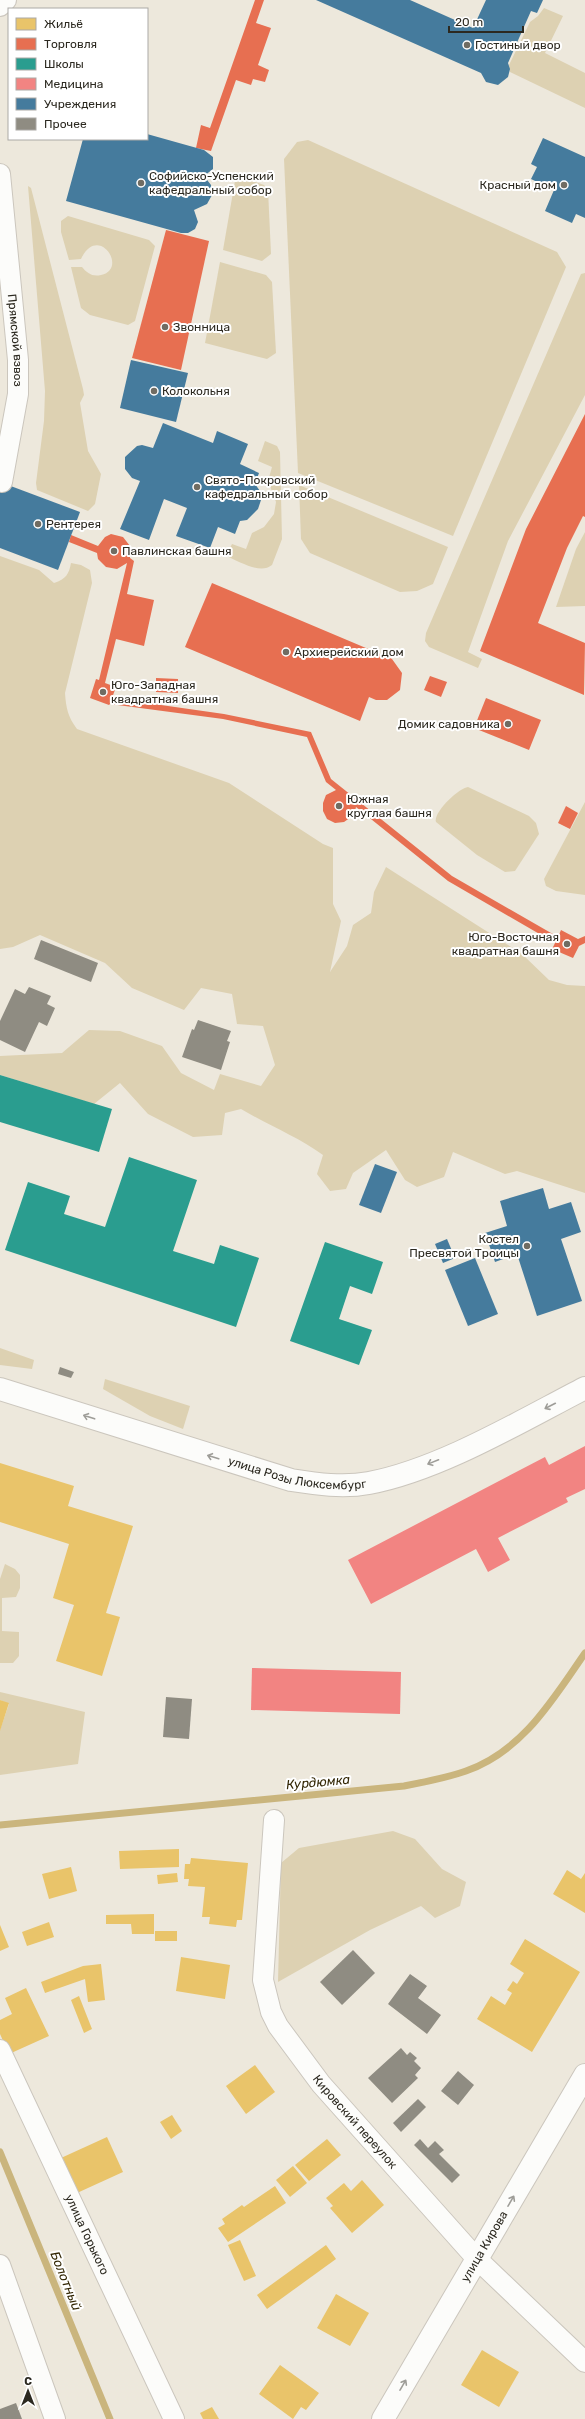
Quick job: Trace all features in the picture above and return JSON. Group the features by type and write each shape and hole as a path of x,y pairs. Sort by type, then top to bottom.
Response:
{"main road":[{"name":"улица Розы Люксембург","path":"0,1389 290,1480 330,1486 368,1483 399,1475 477,1443 585,1388"},
{"name":"улица Кирова","path":"383,2419 585,2075"}],"street":[{"path":"0,6 6,0"},
{"name":"Прямской взвоз","path":"0,174 18,360 17,402 2,482"},
{"name":"Кировский переулок","path":"274,1820 263,1980 271,2012 293,2050 321,2084 477,2259 585,2362"},
{"name":"улица Горького","path":"0,2050 174,2419"},
{"path":"0,2265 55,2419"}],"shaded area":[{"path":"544,8 563,16 545,53 585,73 585,108 510,72 509,65 530,22 538,16"},
{"path":"308,140 557,252 566,267 453,536 298,473 284,159 297,142"},
{"path":"236,175 264,185 268,190 271,254 262,261 223,250"},
{"path":"28,186 31,188 83,389 84,395 80,403 88,451 101,474 95,504 88,511 37,490 36,483 44,421 45,391"},
{"path":"68,216 149,240 155,246 135,321 128,325 90,315 81,308 71,267 82,267 90,274 101,275 109,271 112,265 108,251 95,245 88,249 81,259 69,260 61,232 61,221"},
{"path":"220,262 266,275 272,282 276,353 267,359 205,343"},
{"path":"585,273 585,395 508,541 468,652 482,659 478,668 429,647 425,641 426,633 581,274"},
{"path":"265,441 277,446 280,452 282,539 272,565 262,569 249,566 226,556 232,544 246,549 252,533 264,527 274,514 276,502 268,481 272,467 258,461"},
{"path":"299,485 448,547 433,584 417,591 400,592 310,553 301,539"},
{"path":"585,532 585,606 556,607 576,549"},
{"path":"0,556 39,570 54,583 66,576 71,563 81,565 90,570 92,583 65,693 68,712 77,729 229,783 323,844 333,848 333,904 341,921 330,972 347,946 353,925 371,913 374,892 386,867 522,954 549,980 567,985 585,986 585,1193 517,1171 505,1174 453,1152 444,1177 417,1187 405,1180 386,1150 353,1173 346,1189 330,1191 317,1174 323,1155 303,1142 241,1109 225,1113 222,1135 193,1137 148,1114 120,1083 94,1104 0,1075 0,1056 62,1053 89,1030 120,1031 162,1046 181,1073 214,1090 220,1074 261,1086 275,1065 263,1026 237,1024 232,994 201,988 184,1010 132,988 105,963 40,935 13,947 0,949"},
{"path":"468,787 529,816 536,823 539,834 515,871 505,872 477,855 436,822 438,812 442,807 459,791"},
{"path":"585,802 585,895 556,891 546,886 544,879"},
{"path":"0,1348 34,1360 32,1369 0,1365"},
{"path":"105,1379 190,1406 183,1429 150,1416 103,1389"},
{"path":"5,1564 15,1569 20,1575 20,1588 16,1597 2,1598 2,1631 19,1632 19,1656 13,1663 0,1663 0,1579"},
{"path":"0,1692 85,1712 78,1764 0,1775 0,1730 9,1704 0,1700"},
{"path":"393,1831 415,1839 442,1869 466,1882 460,1906 435,1918 421,1906 370,1930 278,1982 281,1863 299,1848"}],"building: Жильё":[{"path":"0,1463 74,1486 68,1506 133,1526 106,1613 120,1617 102,1676 56,1661 74,1605 53,1598 69,1544 0,1522"},
{"path":"0,1700 9,1703 0,1731"},
{"path":"179,1849 179,1867 120,1869 119,1851"},
{"path":"191,1858 248,1863 242,1920 237,1920 236,1927 209,1924 210,1917 202,1917 205,1887 188,1886 189,1879 184,1879 185,1864 190,1864"},
{"path":"71,1867 77,1891 49,1899 42,1874"},
{"path":"567,1870 581,1879 585,1873 585,1913 553,1894"},
{"path":"177,1873 178,1882 158,1884 157,1875"},
{"path":"154,1914 154,1934 132,1934 131,1924 106,1924 106,1915"},
{"path":"49,1922 54,1937 27,1946 22,1932"},
{"path":"0,1925 9,1947 0,1951"},
{"path":"155,1931 177,1931 177,1941 155,1941"},
{"path":"525,1939 580,1972 532,2052 477,2019 491,1996 505,2005 512,1993 507,1990 513,1981 517,1984 524,1973 510,1964"},
{"path":"181,1957 230,1965 225,1999 176,1991"},
{"path":"101,1964 105,2000 88,2002 85,1979 45,1993 41,1982 83,1966"},
{"path":"26,1988 49,2036 9,2054 0,2034 0,2020 12,2014 5,1998"},
{"path":"79,1996 92,2029 84,2033 71,2000"},
{"path":"255,2065 275,2092 246,2114 226,2086"},
{"path":"172,2115 182,2131 171,2139 160,2122"},
{"path":"107,2137 123,2172 77,2193 61,2158"},
{"path":"327,2139 341,2155 309,2181 295,2165"},
{"path":"293,2166 307,2183 290,2197 276,2180"},
{"path":"362,2180 384,2205 352,2233 330,2208 333,2206 326,2198 344,2183 351,2191"},
{"path":"275,2186 286,2203 228,2242 218,2228 225,2224 222,2219 242,2205 244,2207"},
{"path":"240,2240 256,2276 244,2281 228,2245"},
{"path":"326,2245 336,2259 267,2309 257,2295"},
{"path":"336,2294 369,2313 350,2346 317,2328"},
{"path":"482,2350 519,2372 499,2407 461,2385"},
{"path":"280,2365 319,2393 306,2410 301,2407 293,2419 259,2394"},
{"path":"212,2407 219,2419 203,2419 200,2413"}],"building: Торговля":[{"path":"255,0 264,0 256,23 271,28 258,65 269,70 265,82 253,79 251,85 236,80 211,151 196,148 201,125 210,128"},
{"path":"166,230 209,241 181,370 132,358"},
{"path":"585,414 585,517 583,516 567,548 538,623 585,643 584,695 480,651 526,529"},
{"path":"111,534 123,537 130,546 130,558 134,561 127,594 154,600 144,646 116,639 105,683 116,687 112,698 224,714 311,732 331,779 452,876 558,937 561,930 578,939 585,936 585,943 579,946 573,958 552,949 555,943 448,881 356,807 354,815 344,822 335,823 327,819 323,811 323,803 326,795 336,790 326,782 307,737 223,719 109,705 90,698 96,679 99,680 127,563 117,569 106,567 98,559 97,553 69,542 71,535 98,546 105,537"},
{"name":"Архиерейский дом","path":"212,583 392,659 402,673 400,690 387,700 376,700 369,697 360,721 185,647"},
{"path":"430,676 447,682 441,697 424,690"},
{"path":"156,678 178,679 178,693 156,692"},
{"name":"Домик садовника","path":"486,698 541,720 529,750 474,728"},
{"path":"566,806 578,813 570,829 558,823"}],"building: Школы":[{"path":"0,1075 112,1109 99,1152 0,1122"},
{"path":"129,1157 197,1180 173,1251 214,1264 220,1245 259,1258 236,1327 5,1250 28,1182 70,1196 64,1214 105,1227"},
{"path":"325,1242 383,1262 372,1294 350,1286 339,1319 372,1330 359,1365 290,1341"}],"building: Медицина":[{"path":"585,1446 585,1489 566,1498 568,1502 498,1538 510,1560 488,1572 476,1549 371,1604 348,1560 545,1457 549,1465"},
{"path":"252,1668 401,1672 400,1714 251,1710"}],"building: Учреждения":[{"name":"Гостиный двор","path":"316,0 410,0 473,28 486,0 543,0 537,13 531,11 508,63 510,69 508,77 498,85 486,82 481,73"},
{"name":"Софийско-Успенский кафедральный собор","path":"148,134 204,150 213,157 213,169 204,176 211,185 212,195 207,204 194,210 198,222 195,229 188,233 181,233 66,201 83,140 148,140"},
{"name":"Красный дом","path":"543,138 585,157 585,218 576,214 572,223 545,211 554,190 531,179 537,167 531,164"},
{"name":"Колокольня","path":"131,360 188,373 176,422 120,408"},
{"name":"Свято-Покровский кафедральный собор","path":"163,423 213,443 217,431 248,444 240,464 259,473 255,484 260,491 261,500 258,509 247,520 240,521 235,534 218,527 210,548 176,536 187,508 164,499 149,540 120,529 140,481 132,478 125,469 125,457 137,446 142,445 153,448"},
{"name":"Рентерея","path":"0,482 80,512 58,570 0,548"},
{"path":"375,1164 397,1172 381,1213 359,1205"},
{"name":"Костел Пресвятой Троицы","path":"543,1188 549,1209 571,1202 581,1232 561,1239 582,1301 537,1316 517,1254 495,1262 485,1233 507,1226 500,1201"},
{"path":"447,1239 455,1258 443,1263 435,1244"},
{"path":"475,1258 498,1314 468,1326 445,1270"}],"building: Прочее":[{"path":"41,940 98,963 91,982 34,959"},
{"path":"29,987 51,996 47,1004 55,1008 47,1026 39,1022 25,1052 0,1040 0,1021 15,989 25,994"},
{"path":"198,1020 231,1031 227,1041 230,1042 221,1070 182,1057 192,1029 194,1030"},
{"path":"60,1367 74,1372 71,1378 58,1374"},
{"path":"166,1697 192,1699 189,1739 163,1737"},
{"path":"353,1950 375,1973 342,2005 320,1982"},
{"path":"410,1974 427,1986 418,1998 441,2015 427,2034 388,2004"},
{"path":"401,2048 407,2055 410,2052 417,2058 414,2061 421,2068 415,2075 418,2078 392,2103 368,2078"},
{"path":"458,2071 474,2085 458,2105 441,2091"},
{"path":"418,2099 426,2107 401,2132 393,2123"},
{"path":"420,2139 428,2148 435,2141 444,2150 439,2154 460,2175 452,2183 414,2145"},
{"path":"16,2403 22,2419 0,2419 0,2409"}],"waterway":[{"name":"Курдюмка","path":"0,1825 404,1786 451,1776 486,1762 504,1751 520,1737 535,1722 585,1653"},
{"name":"Болотный","path":"0,2152 110,2419"}],"place":[{"name":"Гостиный двор","path":"467,45"},
{"name":"Софийско-Успенский кафедральный собор","path":"141,183"},
{"name":"Красный дом","path":"564,185"},
{"name":"Звонница","path":"165,327"},
{"name":"Колокольня","path":"154,391"},
{"name":"Свято-Покровский кафедральный собор","path":"197,487"},
{"name":"Рентерея","path":"38,524"},
{"name":"Павлинская башня","path":"114,551"},
{"name":"Архиерейский дом","path":"286,652"},
{"name":"Юго-Западная квадратная башня","path":"103,692"},
{"name":"Домик садовника","path":"508,724"},
{"name":"Южная круглая башня","path":"339,806"},
{"name":"Юго-Восточная квадратная башня","path":"567,944"},
{"name":"Костел Пресвятой Троицы","path":"527,1246"}]}
